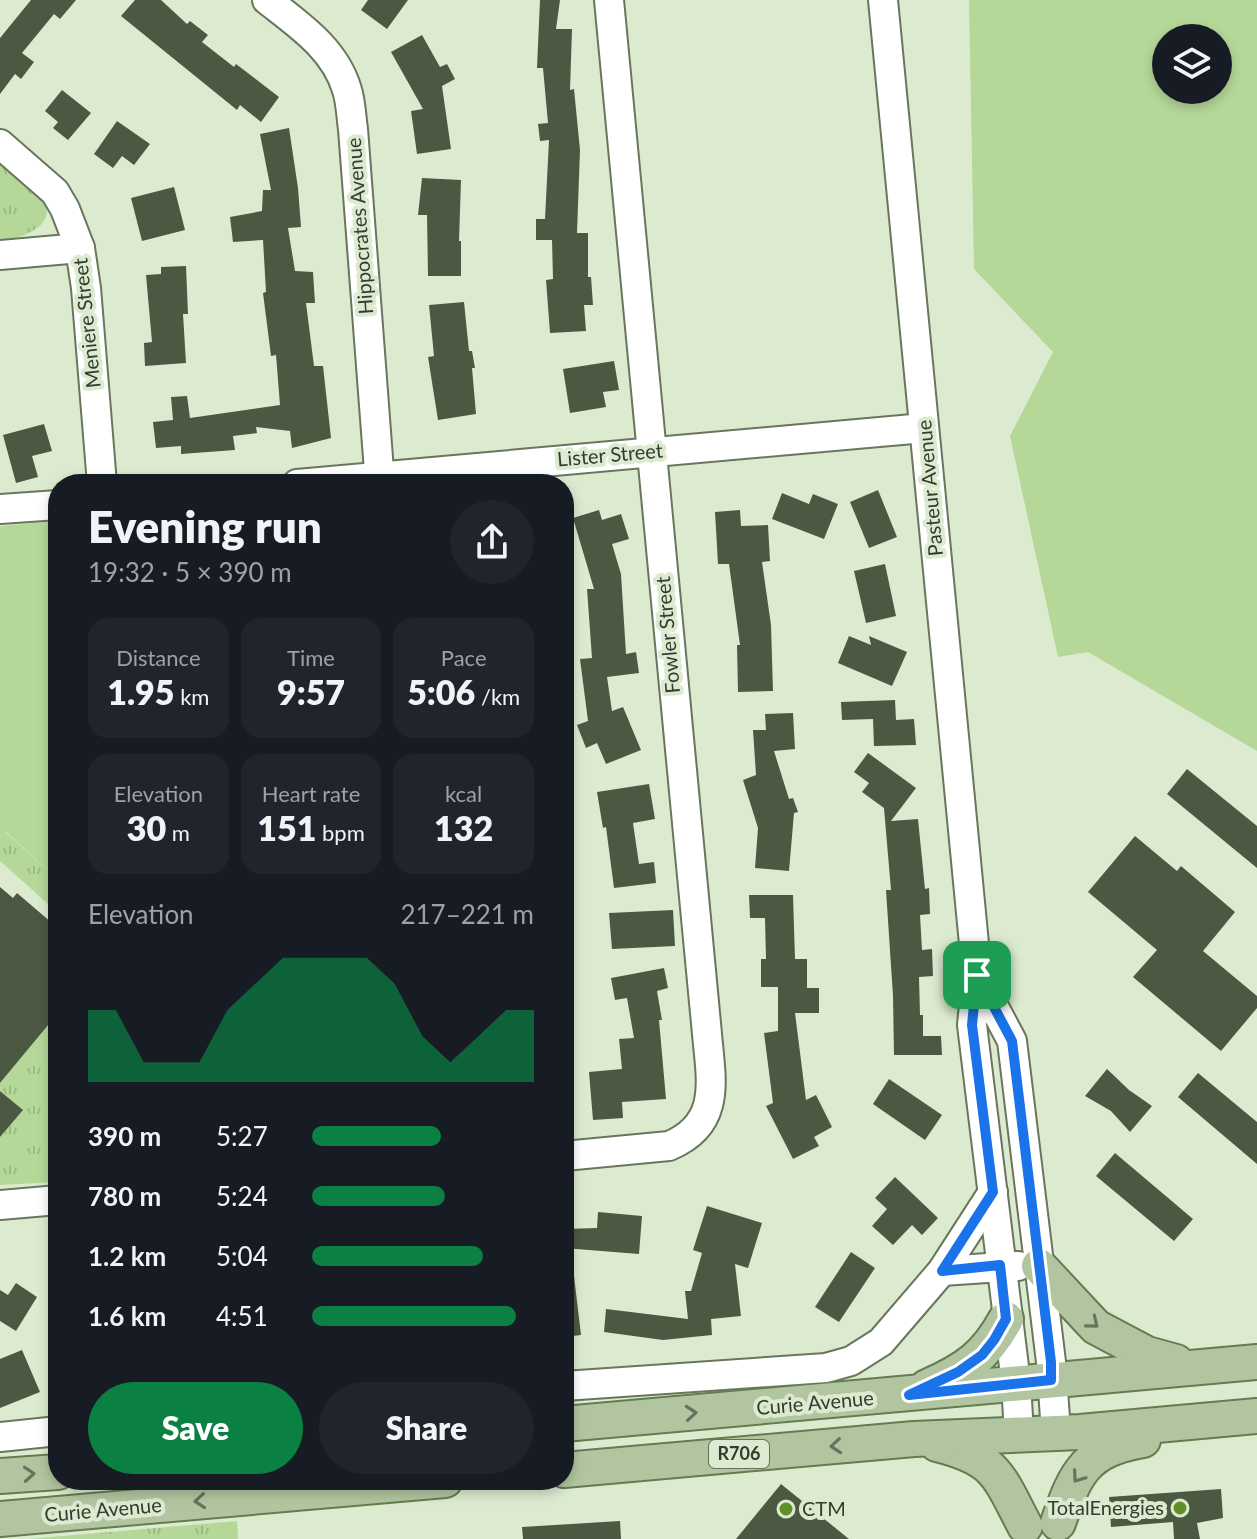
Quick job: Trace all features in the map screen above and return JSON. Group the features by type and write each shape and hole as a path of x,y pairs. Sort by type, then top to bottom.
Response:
{"main road":[{"path":"1039,1266 1086,1318 1115,1339 1160,1359 1213,1364"},
{"path":"909,1395 948,1377 982,1355 1006,1319"},
{"name":"Curie Avenue","path":"574,1423 1257,1362"},
{"path":"914,1439 964,1451 980,1459 1041,1524 1101,1451 1255,1416"},
{"name":"R706","path":"574,1469 914,1439 1056,1432 1255,1416"},
{"name":"Curie Avenue","path":"0,1476 48,1473"},
{"name":"Curie Avenue","path":"0,1519 331,1490"}],"street":[{"name":"Hippocrates Avenue","path":"267,0 312,36 336,64 347,91 353,129 380,474"},
{"name":"Fowler Street","path":"574,1155 669,1146 682,1141 701,1122 710,1099 707,1034 609,0"},
{"name":"Pasteur Avenue","path":"883,0 977,975 972,1025 1016,1383 1019,1434"},
{"name":"Meniere Street","path":"0,144 55,192 80,248 101,474"},
{"path":"0,255 80,248"},
{"name":"Lister Street","path":"436,474 652,451 924,428"},
{"path":"0,509 48,506"},
{"name":"Pasteur Avenue","path":"977,975 1012,1041 1056,1432"},
{"name":"Curie Avenue","path":"574,1385 838,1365 864,1355 881,1342 942,1271 993,1192"},
{"path":"0,1205 48,1201"},
{"path":"942,1271 1000,1265 1039,1266"},
{"path":"0,1437 48,1432"}],"green space":[{"path":"969,0 1257,0 1257,751 1088,652 1058,657 1010,436 1053,352 974,269"},
{"path":"0,160 36,189 46,205 47,214 44,222 29,233 0,241"},
{"path":"48,522 48,870 5,831 0,836 0,526"},
{"path":"4,831 48,870 48,904 0,861 0,836"},
{"path":"48,1008 48,1183 0,1185 0,1137 22,1110 0,1091 0,1083"},
{"path":"237,1521 238,1539 27,1539"}],"building":[{"path":"31,0 76,0 60,19 54,14 22,53 34,62 21,79 15,74 0,94 0,38"},
{"path":"135,0 161,0 187,24 190,21 208,35 202,42 279,97 261,122 240,105 237,110 121,16"},
{"path":"368,0 408,0 387,29 361,10"},
{"path":"540,0 560,0 556,29 572,29 570,90 574,89 580,150 577,233 588,233 588,277 591,277 593,305 584,305 586,331 550,333 546,280 553,279 552,240 536,240 536,219 545,219 549,140 540,141 538,124 548,123 543,68 537,68"},
{"path":"422,35 440,67 447,64 455,79 442,86 451,149 417,154 411,111 423,109 391,52"},
{"path":"62,90 91,113 68,140 53,128 58,122 45,111"},
{"path":"117,121 150,144 134,165 122,156 113,168 94,154"},
{"path":"289,128 301,227 288,228 295,271 313,272 315,303 306,303 314,366 323,366 331,438 292,448 290,431 256,427 257,433 233,436 235,450 181,454 181,446 156,448 153,422 173,420 171,397 187,396 190,418 280,405 276,355 271,356 263,293 266,292 263,240 233,242 230,217 262,211 263,190 271,190 260,134"},
{"path":"422,178 461,180 461,276 428,276 427,215 418,215"},
{"path":"174,187 185,230 142,241 131,198"},
{"path":"186,266 188,314 183,314 186,363 145,366 144,343 152,342 146,275 161,274 161,267"},
{"path":"464,302 469,351 472,351 475,368 472,368 476,414 438,420 428,357 434,356 429,305"},
{"path":"614,361 619,390 603,392 606,407 570,413 563,369"},
{"path":"44,424 52,451 32,456 38,477 16,483 3,435"},
{"path":"878,490 897,537 869,548 850,502"},
{"path":"782,493 809,504 813,494 838,504 824,539 772,519"},
{"path":"599,510 602,520 621,514 629,539 612,544 621,574 626,654 636,652 639,673 607,677 612,711 623,707 641,750 606,764 597,743 586,748 577,725 588,721 580,659 592,658 587,589 594,589 574,518"},
{"path":"740,510 741,526 768,525 770,561 762,562 771,625 773,691 738,692 737,645 740,645 729,564 718,564 715,512"},
{"path":"885,564 896,616 866,623 854,571"},
{"path":"849,636 871,645 869,636 907,652 892,686 838,663"},
{"path":"895,700 896,720 914,719 916,745 874,746 873,719 842,720 841,702"},
{"path":"793,713 795,749 774,751 789,799 793,798 798,812 794,813 789,871 755,868 758,828 743,780 756,775 753,730 766,730 765,714"},
{"path":"868,753 916,788 891,821 918,819 930,914 920,915 922,950 932,949 933,976 919,977 920,1015 923,1015 923,1036 941,1036 942,1055 894,1055 886,890 891,890 884,808 862,792 869,783 854,772"},
{"path":"1187,769 1257,826 1257,868 1167,794"},
{"path":"649,784 655,819 633,823 639,864 654,862 656,883 614,888 606,827 603,828 597,792"},
{"path":"1135,836 1177,871 1181,866 1235,912 1203,951 1257,996 1257,1008 1221,1051 1133,977 1157,950 1088,892"},
{"path":"0,887 13,898 17,893 48,920 48,1025 0,1083"},
{"path":"749,895 793,895 795,959 807,959 807,988 819,988 819,1013 795,1013 806,1100 816,1095 832,1127 814,1137 819,1146 793,1159 766,1106 773,1103 764,1033 778,1031 778,987 761,987 761,959 766,959 765,918 750,918"},
{"path":"673,910 675,946 612,949 609,913"},
{"path":"664,968 668,988 657,991 662,1020 659,1020 666,1099 622,1102 623,1118 593,1120 589,1072 622,1069 619,1039 634,1038 627,998 615,1000 611,978"},
{"path":"1107,1069 1152,1106 1130,1132 1111,1111 1085,1096"},
{"path":"1198,1073 1257,1122 1257,1164 1178,1097"},
{"path":"889,1079 942,1115 925,1140 873,1104"},
{"path":"0,1091 23,1110 0,1137"},
{"path":"1115,1153 1193,1219 1174,1241 1096,1176"},
{"path":"895,1177 938,1218 922,1235 912,1225 893,1245 872,1226 887,1209 875,1198"},
{"path":"707,1206 762,1223 748,1268 735,1264 741,1316 711,1319 712,1335 663,1340 604,1332 606,1309 688,1319 685,1291 691,1291 702,1253 693,1250"},
{"path":"598,1212 642,1216 639,1254 574,1249 574,1229 597,1228"},
{"path":"851,1252 875,1268 839,1322 815,1307"},
{"path":"574,1276 581,1335 574,1336"},
{"path":"16,1283 37,1297 16,1331 0,1321 0,1290 8,1295"},
{"path":"22,1350 40,1392 0,1408 0,1359"},
{"name":"CTM","path":"781,1484 849,1539 736,1539"},
{"path":"1221,1489 1223,1518 1197,1523 1200,1539 1174,1539 1173,1522 1111,1527 1109,1497"},
{"path":"620,1521 621,1539 523,1539 522,1527"}],"place":[{"name":"TotalEnergies","path":"1180,1508"},
{"name":"CTM","path":"786,1509"}],"route":[{"path":"977,975 1012,1041 1051,1380 909,1395 948,1377 982,1355 1006,1319 1000,1265 942,1271 983,1212 993,1192 972,1025 977,975"}]}
